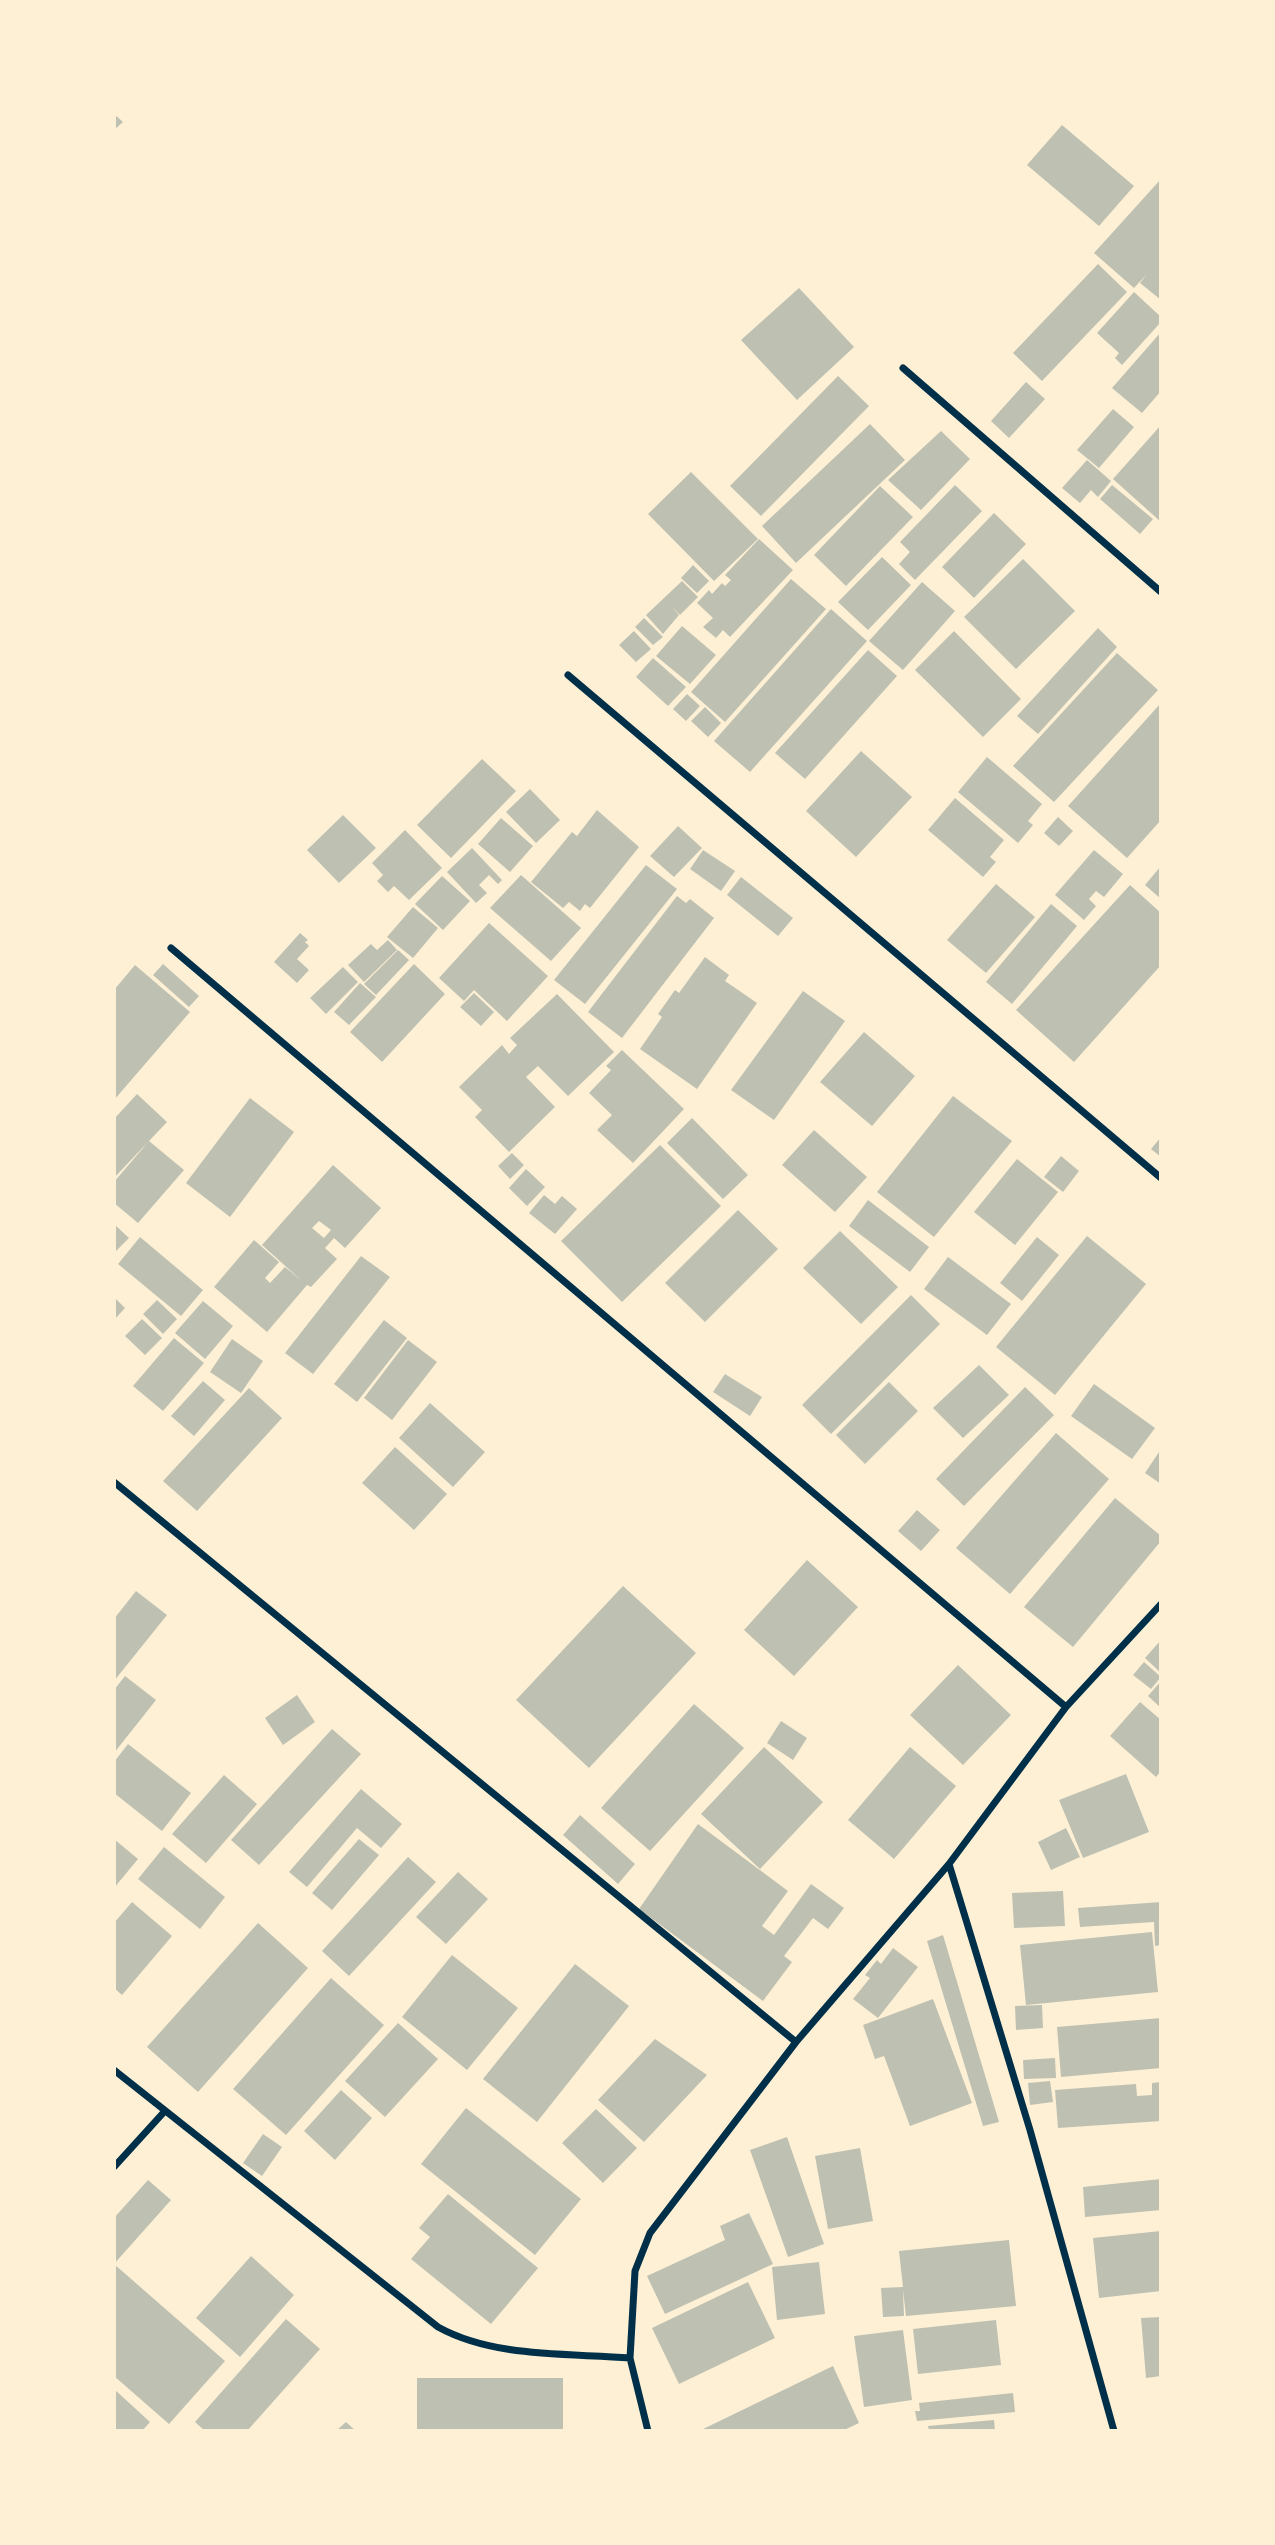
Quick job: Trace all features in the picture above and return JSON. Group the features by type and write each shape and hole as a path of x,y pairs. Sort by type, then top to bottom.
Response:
{"street":[{"path":"903,368 1161,592"},
{"path":"568,675 1161,1178"},
{"path":"171,948 1066,1707"},
{"path":"114,1482 796,2042"},
{"path":"648,2431 630,2358 635,2271 650,2233 796,2042 949,1864 1066,1707 1161,1604"},
{"path":"949,1864 1030,2130 1114,2431"},
{"path":"114,2070 439,2327 459,2338 485,2346 630,2358"},
{"path":"114,2168 164,2112"}],"building":[{"path":"114,114 123,122 114,130"},
{"path":"1062,125 1134,186 1099,226 1027,165"},
{"path":"1161,179 1161,300 1140,283 1147,274 1134,288 1094,253"},
{"path":"1098,264 1127,292 1042,381 1013,353"},
{"path":"799,288 854,347 797,400 741,340"},
{"path":"1134,292 1161,317 1161,322 1122,365 1115,358 1119,353 1097,333"},
{"path":"1161,332 1161,391 1142,413 1112,388"},
{"path":"838,376 869,406 761,516 730,486"},
{"path":"1026,382 1045,399 1009,438 991,421"},
{"path":"1113,409 1134,427 1099,468 1077,450"},
{"path":"870,424 905,460 796,563 762,526"},
{"path":"1161,425 1161,522 1113,479"},
{"path":"941,431 970,459 921,510 888,480"},
{"path":"1087,460 1111,481 1098,497 1091,490 1080,503 1062,488"},
{"path":"691,472 758,539 714,581 648,514"},
{"path":"955,485 982,511 915,580 899,564 910,552 900,542"},
{"path":"1112,485 1153,519 1140,534 1100,499"},
{"path":"880,486 913,517 846,586 814,555"},
{"path":"994,513 1026,544 974,598 942,567"},
{"path":"759,539 793,570 730,637 723,630 716,638 703,627 713,618 697,603 709,590 712,594 722,583 725,586 731,580 725,575"},
{"path":"882,557 911,585 868,630 838,602"},
{"path":"1023,559 1075,611 1016,669 964,617"},
{"path":"693,565 709,581 697,593 681,578"},
{"path":"791,579 826,609 725,722 691,692"},
{"path":"682,581 698,597 680,615 672,607 679,615 663,634 646,615"},
{"path":"922,582 955,611 903,670 869,641"},
{"path":"831,609 867,641 750,772 714,741"},
{"path":"644,618 663,637 653,645 635,627"},
{"path":"682,626 716,655 690,684 656,656"},
{"path":"1098,628 1117,647 1038,734 1017,716"},
{"path":"634,631 651,649 636,662 619,645"},
{"path":"954,631 1021,699 983,737 915,670"},
{"path":"868,650 897,676 805,779 775,753"},
{"path":"1117,653 1158,690 1054,802 1013,766"},
{"path":"653,658 686,687 668,706 636,677"},
{"path":"687,694 700,706 686,721 673,709"},
{"path":"1161,703 1161,820 1127,858 1068,806"},
{"path":"705,707 721,723 708,737 691,721"},
{"path":"861,751 912,797 856,857 806,811"},
{"path":"987,757 1042,804 1028,821 1033,825 1018,843 958,792"},
{"path":"482,759 516,791 451,858 417,825"},
{"path":"530,789 560,820 536,843 506,812"},
{"path":"955,798 1004,840 990,857 996,862 983,877 928,830"},
{"path":"597,810 639,847 590,908 585,904 580,911 569,902 563,908 531,882 572,832 577,836"},
{"path":"343,815 376,848 339,883 307,850"},
{"path":"1058,817 1073,831 1059,846 1044,833"},
{"path":"501,818 533,846 510,872 478,844"},
{"path":"678,826 702,848 674,877 650,856"},
{"path":"405,830 442,868 409,900 394,886 388,892 377,881 383,875 372,863"},
{"path":"472,848 502,880 498,884 489,875 479,885 487,893 476,903 447,872"},
{"path":"703,850 735,871 721,891 690,869"},
{"path":"1094,850 1123,874 1104,897 1096,891 1089,899 1096,906 1084,920 1055,895"},
{"path":"646,865 677,889 585,1004 554,980"},
{"path":"1161,866 1161,899 1145,885"},
{"path":"521,875 581,928 551,961 490,908"},
{"path":"442,876 470,901 443,930 415,904"},
{"path":"741,877 793,918 778,936 727,895"},
{"path":"996,884 1035,917 986,973 947,940"},
{"path":"1130,885 1161,913 1161,965 1074,1062 1016,1010"},
{"path":"677,896 686,903 690,899 714,918 622,1038 588,1012"},
{"path":"1051,904 1077,926 1012,1004 986,982"},
{"path":"413,907 438,928 413,958 387,937"},
{"path":"489,923 548,976 507,1021 474,990 464,1001 439,978"},
{"path":"300,933 308,940 305,942 309,946 297,959 309,970 297,983 274,962"},
{"path":"388,940 397,950 364,982 348,965 371,944 377,950"},
{"path":"398,950 409,960 376,995 364,984"},
{"path":"705,957 729,975 725,981 757,1003 697,1089 640,1049 662,1017 658,1014 675,990 679,993"},
{"path":"163,964 199,996 189,1007 153,975"},
{"path":"414,964 445,994 382,1062 350,1032"},
{"path":"135,965 190,1012 114,1100 114,990"},
{"path":"343,967 358,982 326,1014 310,998"},
{"path":"360,983 376,997 349,1025 334,1012"},
{"path":"803,991 845,1021 774,1120 731,1090"},
{"path":"474,993 494,1012 481,1026 460,1007"},
{"path":"557,994 614,1052 568,1096 538,1066 526,1077 555,1107 509,1152 475,1117 482,1110 459,1087 502,1045 509,1054 517,1045 510,1038"},
{"path":"864,1032 915,1076 872,1126 820,1082"},
{"path":"622,1050 684,1109 633,1163 597,1130 612,1115 589,1093 611,1070 606,1066"},
{"path":"137,1094 167,1122 114,1178 114,1119"},
{"path":"953,1096 1012,1141 934,1237 877,1192"},
{"path":"250,1098 294,1132 230,1217 186,1183"},
{"path":"692,1118 748,1175 723,1199 667,1143"},
{"path":"814,1130 867,1177 835,1212 782,1165"},
{"path":"1161,1137 1161,1157 1151,1149"},
{"path":"149,1141 184,1170 138,1223 114,1203 114,1182"},
{"path":"660,1145 721,1206 622,1302 561,1241"},
{"path":"512,1153 524,1165 510,1179 498,1166"},
{"path":"1061,1156 1079,1171 1063,1192 1044,1177"},
{"path":"1017,1159 1058,1192 1015,1245 974,1212"},
{"path":"333,1165 381,1208 345,1248 334,1238 325,1248 337,1259 311,1287 307,1285 267,1332 214,1287 254,1240 279,1262 265,1278 270,1283 285,1267 302,1281 262,1245","holes":["319,1221 331,1230 324,1238 312,1228"]},
{"path":"526,1169 545,1187 527,1206 509,1188"},
{"path":"544,1195 555,1204 562,1196 577,1209 555,1234 529,1213"},
{"path":"868,1200 929,1247 910,1272 849,1226"},
{"path":"738,1210 778,1249 705,1322 665,1283"},
{"path":"114,1224 129,1238 114,1253"},
{"path":"840,1231 898,1287 861,1324 803,1268"},
{"path":"1087,1236 1146,1284 1055,1395 996,1347"},
{"path":"140,1237 203,1290 181,1316 118,1264"},
{"path":"1037,1237 1059,1255 1022,1301 1000,1283"},
{"path":"361,1256 390,1277 313,1374 285,1353"},
{"path":"948,1257 1011,1304 987,1335 924,1289"},
{"path":"911,1295 940,1324 831,1434 802,1405"},
{"path":"114,1297 125,1308 114,1320"},
{"path":"157,1300 177,1319 163,1334 143,1314"},
{"path":"203,1301 233,1326 205,1359 175,1333"},
{"path":"142,1319 162,1338 145,1355 125,1336"},
{"path":"384,1320 407,1338 357,1402 334,1384"},
{"path":"174,1338 204,1363 163,1411 133,1386"},
{"path":"232,1339 263,1361 241,1393 210,1372"},
{"path":"408,1340 437,1362 392,1420 364,1398"},
{"path":"979,1365 1009,1395 963,1438 933,1408"},
{"path":"725,1374 762,1397 750,1416 713,1392"},
{"path":"203,1381 225,1400 194,1436 171,1416"},
{"path":"889,1382 918,1411 865,1464 836,1435"},
{"path":"1094,1384 1155,1428 1132,1459 1071,1416"},
{"path":"1025,1387 1054,1415 964,1506 936,1479"},
{"path":"249,1388 282,1418 197,1511 163,1481"},
{"path":"430,1403 485,1452 453,1487 399,1438"},
{"path":"1056,1433 1109,1479 1010,1594 956,1548"},
{"path":"395,1447 447,1494 414,1530 362,1483"},
{"path":"1161,1449 1161,1484 1145,1473"},
{"path":"1115,1498 1161,1536 1161,1541 1073,1647 1024,1607"},
{"path":"917,1510 940,1530 921,1551 898,1531"},
{"path":"807,1560 858,1607 794,1676 744,1630"},
{"path":"623,1586 696,1653 589,1768 516,1700"},
{"path":"136,1591 167,1615 114,1681 114,1619"},
{"path":"1161,1640 1161,1673 1145,1658"},
{"path":"1144,1662 1161,1677 1151,1689 1133,1675"},
{"path":"958,1665 1011,1715 963,1765 910,1715"},
{"path":"125,1676 156,1700 114,1753 114,1690"},
{"path":"1161,1681 1161,1708 1148,1696"},
{"path":"297,1695 315,1722 283,1745 265,1718"},
{"path":"1140,1702 1161,1720 1161,1771 1156,1777 1110,1736"},
{"path":"694,1704 744,1748 650,1851 601,1808"},
{"path":"781,1721 807,1738 793,1760 767,1743"},
{"path":"332,1729 361,1754 259,1865 231,1840"},
{"path":"128,1744 191,1793 162,1831 114,1793 114,1762"},
{"path":"764,1747 823,1802 760,1869 701,1814"},
{"path":"910,1747 956,1786 894,1859 848,1820"},
{"path":"1126,1774 1149,1832 1083,1858 1059,1800"},
{"path":"224,1775 257,1804 206,1863 172,1834"},
{"path":"361,1789 402,1824 381,1848 357,1828 307,1887 289,1872"},
{"path":"580,1815 635,1864 618,1884 563,1835"},
{"path":"698,1824 788,1891 762,1926 774,1935 811,1884 844,1908 828,1929 813,1918 784,1956 792,1962 763,2001 639,1909"},
{"path":"1066,1828 1080,1857 1051,1870 1038,1842"},
{"path":"114,1839 138,1859 114,1888"},
{"path":"359,1839 379,1855 332,1910 312,1893"},
{"path":"164,1847 225,1897 200,1929 138,1879"},
{"path":"408,1857 436,1882 349,1976 322,1951"},
{"path":"458,1872 488,1899 446,1944 416,1917"},
{"path":"1063,1891 1065,1926 1014,1928 1012,1893"},
{"path":"132,1902 172,1936 122,1995 114,1988 114,1923"},
{"path":"1161,1902 1161,1945 1155,1946 1154,1922 1080,1927 1078,1908"},
{"path":"258,1923 308,1968 198,2092 147,2047"},
{"path":"1152,1932 1158,1992 1026,2005 1020,1945"},
{"path":"943,1935 999,2122 983,2126 927,1941"},
{"path":"893,1948 918,1967 878,2018 853,1999 870,1978 865,1975 877,1960 881,1964"},
{"path":"452,1955 518,2008 467,2070 402,2017"},
{"path":"575,1964 629,2006 537,2122 483,2079"},
{"path":"331,1978 384,2025 286,2135 233,2089"},
{"path":"933,1999 972,2103 910,2126 884,2056 875,2059 863,2025"},
{"path":"1042,2005 1043,2028 1016,2030 1015,2006"},
{"path":"1161,2018 1161,2068 1061,2077 1057,2027"},
{"path":"398,2023 438,2059 385,2117 345,2081"},
{"path":"655,2039 707,2075 644,2142 598,2100"},
{"path":"1055,2058 1056,2078 1024,2079 1023,2060"},
{"path":"1050,2081 1053,2102 1030,2105 1028,2083"},
{"path":"1161,2082 1161,2121 1058,2128 1055,2090 1136,2084 1137,2096 1152,2095 1152,2083"},
{"path":"341,2090 372,2118 335,2160 304,2131"},
{"path":"466,2108 581,2199 535,2255 421,2164"},
{"path":"596,2109 637,2148 603,2183 562,2143"},
{"path":"263,2134 282,2147 262,2176 243,2163"},
{"path":"787,2137 824,2244 788,2257 750,2150"},
{"path":"860,2148 873,2221 828,2229 815,2156"},
{"path":"1161,2179 1161,2210 1085,2217 1083,2187"},
{"path":"148,2180 171,2200 114,2264 114,2218"},
{"path":"448,2194 538,2268 491,2324 411,2259 430,2237 419,2228"},
{"path":"749,2213 773,2264 665,2314 647,2276 725,2240 720,2226"},
{"path":"1161,2231 1161,2291 1099,2298 1093,2238"},
{"path":"1009,2240 1016,2306 906,2316 903,2290 904,2316 883,2317 881,2288 903,2287 899,2251"},
{"path":"251,2256 294,2295 240,2357 196,2318"},
{"path":"819,2262 825,2314 777,2320 772,2267"},
{"path":"114,2264 225,2361 169,2424 114,2376"},
{"path":"748,2282 775,2338 679,2384 652,2328"},
{"path":"1161,2317 1161,2376 1146,2378 1141,2318"},
{"path":"286,2319 320,2349 247,2431 205,2431 195,2422"},
{"path":"996,2320 1001,2365 918,2374 913,2329"},
{"path":"903,2330 912,2400 864,2407 854,2336"},
{"path":"833,2366 859,2423 842,2431 699,2431"},
{"path":"417,2378 563,2378 563,2431 417,2431"},
{"path":"114,2389 150,2422 142,2431 114,2431"},
{"path":"1013,2393 1015,2412 917,2421 915,2411 920,2411 919,2403"},
{"path":"994,2420 995,2431 929,2431 928,2426"},
{"path":"346,2422 356,2431 336,2431"}]}
